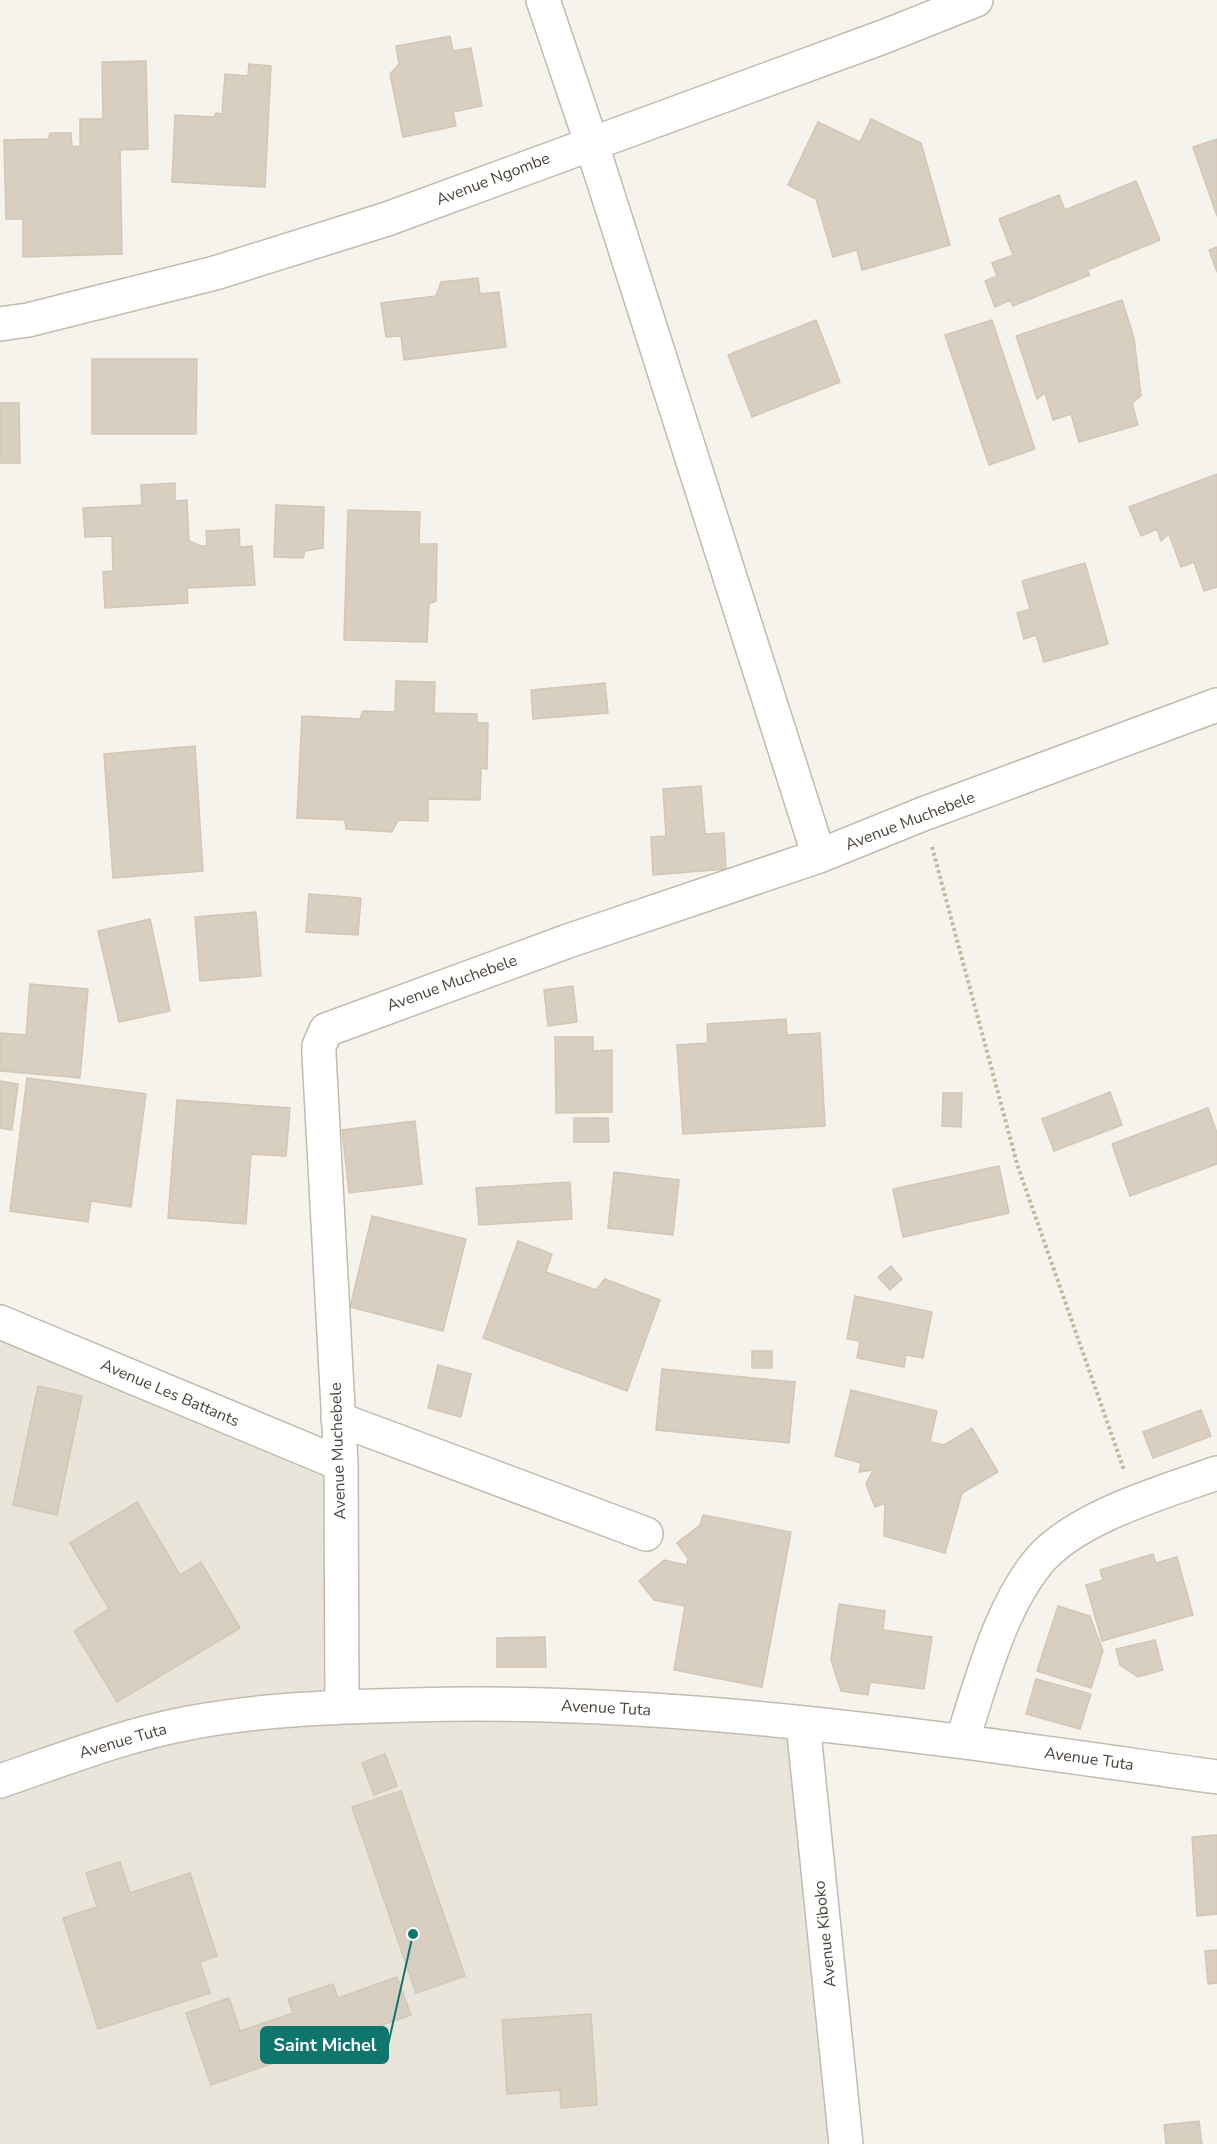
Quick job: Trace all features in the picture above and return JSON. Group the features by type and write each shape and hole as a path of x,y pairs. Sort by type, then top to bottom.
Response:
{"street":[{"path":"543,0 591,142 819,856"},
{"name":"Avenue Ngombe","path":"0,324 28,320 215,273 387,219 591,142 883,37 976,0"},
{"name":"Avenue Muchebele","path":"342,1707 341,1464 319,1054 320,1041 326,1030 568,941 819,856 923,814 1217,705"},
{"name":"Avenue Les Battants","path":"0,1322 341,1464"},
{"path":"338,1419 646,1534"},
{"path":"962,1741 992,1651 1009,1614 1038,1562 1052,1549 1089,1524 1134,1502 1217,1473"},
{"name":"Avenue Tuta","path":"0,1781 121,1740 189,1723 254,1714 342,1707 508,1702 674,1712 803,1723 962,1741 1217,1777"},
{"name":"Avenue Kiboko","path":"803,1723 846,2144"}],"path":[{"path":"923,814 1018,1167 1087,1359 1134,1502"}],"shaded area":[{"path":"0,1338 341,1464 342,1707 803,1723 847,2144 0,2144"}],"building":[{"path":"450,36 453,51 471,48 482,106 453,112 456,126 403,137 390,74 399,64 396,46"},
{"path":"146,61 148,149 120,150 122,254 23,257 23,219 6,219 4,140 48,139 50,133 71,133 72,146 80,147 80,119 103,119 102,62"},
{"path":"249,64 271,66 265,187 172,182 175,115 214,117 216,113 222,114 225,74 248,76"},
{"path":"871,119 921,143 950,245 862,270 857,250 833,257 816,199 788,185 818,122 860,142"},
{"path":"1217,139 1217,216 1193,147"},
{"path":"1136,181 1160,240 1087,270 1090,275 1013,306 1010,300 995,307 985,281 997,276 992,263 1013,255 999,219 1059,195 1065,210"},
{"path":"1217,247 1217,272 1209,250"},
{"path":"478,278 480,294 499,292 506,347 404,360 401,336 386,337 381,303 436,296 441,282"},
{"path":"1122,300 1134,338 1141,396 1132,403 1138,425 1079,442 1071,414 1053,420 1045,393 1037,399 1016,336"},
{"path":"816,320 840,382 752,417 728,355"},
{"path":"992,320 1035,449 989,465 945,335"},
{"path":"92,359 197,359 196,434 92,434"},
{"path":"0,403 19,403 20,463 0,463"},
{"path":"1217,474 1217,587 1204,591 1194,562 1181,567 1169,534 1161,541 1157,529 1141,536 1129,507"},
{"path":"175,483 175,501 187,500 189,541 207,546 206,531 239,529 240,547 252,546 255,585 187,588 188,603 105,608 103,572 113,571 112,536 85,537 83,508 142,505 141,485"},
{"path":"276,505 324,507 323,548 305,551 303,558 274,557"},
{"path":"348,510 420,512 419,544 437,544 436,601 429,604 427,642 344,640"},
{"path":"1085,563 1108,644 1044,662 1036,635 1024,639 1017,613 1030,609 1022,581"},
{"path":"396,681 435,682 434,713 477,714 477,723 488,723 487,769 481,768 480,800 428,799 428,821 398,820 392,832 346,829 345,820 297,818 302,716 360,719 363,711 395,712"},
{"path":"605,683 608,713 533,719 531,690"},
{"path":"195,746 203,871 113,878 104,754"},
{"path":"701,786 705,834 724,833 726,869 653,875 651,837 666,836 663,789"},
{"path":"309,894 361,898 358,935 306,932"},
{"path":"256,912 261,976 200,981 195,917"},
{"path":"150,919 170,1011 119,1022 98,931"},
{"path":"30,984 88,989 80,1078 0,1071 0,1033 26,1035"},
{"path":"573,986 577,1022 548,1026 544,990"},
{"path":"786,1019 787,1035 820,1033 825,1126 683,1134 677,1045 708,1043 707,1024"},
{"path":"555,1037 593,1037 593,1051 612,1050 612,1112 556,1113"},
{"path":"27,1078 146,1094 131,1207 91,1201 88,1222 10,1211"},
{"path":"0,1081 18,1084 12,1130 0,1128"},
{"path":"1110,1092 1122,1125 1054,1151 1042,1119"},
{"path":"943,1093 962,1093 961,1127 942,1126"},
{"path":"177,1100 290,1108 286,1156 251,1154 246,1224 168,1218"},
{"path":"1208,1108 1217,1133 1217,1164 1130,1196 1112,1144"},
{"path":"574,1118 608,1118 609,1142 574,1142"},
{"path":"415,1121 422,1184 349,1193 342,1130"},
{"path":"999,1166 1009,1213 903,1237 893,1189"},
{"path":"614,1172 679,1180 673,1235 608,1228"},
{"path":"570,1182 572,1219 479,1225 476,1188"},
{"path":"372,1216 466,1239 443,1331 350,1307"},
{"path":"518,1241 552,1254 546,1272 596,1290 605,1279 660,1300 627,1391 483,1338"},
{"path":"891,1266 902,1279 890,1290 878,1277"},
{"path":"855,1296 932,1312 923,1358 906,1355 904,1367 857,1358 860,1341 847,1339"},
{"path":"752,1351 772,1351 772,1368 752,1368"},
{"path":"438,1365 471,1374 461,1417 428,1408"},
{"path":"662,1369 795,1382 789,1443 656,1430"},
{"path":"38,1386 82,1396 57,1515 13,1505"},
{"path":"851,1390 937,1411 930,1442 944,1445 972,1428 998,1472 962,1493 945,1553 884,1536 885,1503 875,1507 866,1484 873,1470 859,1472 861,1463 835,1456"},
{"path":"1201,1410 1211,1436 1153,1458 1143,1432"},
{"path":"137,1502 180,1575 201,1562 240,1628 117,1702 74,1631 109,1609 70,1543"},
{"path":"703,1515 791,1532 762,1687 674,1670 685,1606 654,1600 639,1581 664,1560 687,1565 688,1558 677,1543 700,1525"},
{"path":"1153,1554 1156,1563 1177,1557 1193,1615 1102,1641 1086,1585 1103,1580 1100,1570"},
{"path":"839,1604 885,1611 883,1630 932,1637 924,1689 870,1682 868,1695 841,1691 831,1660"},
{"path":"1058,1606 1090,1616 1103,1651 1091,1688 1037,1671"},
{"path":"545,1637 546,1667 497,1667 497,1638"},
{"path":"1155,1640 1163,1670 1138,1677 1120,1665 1116,1649"},
{"path":"1036,1679 1091,1694 1080,1729 1026,1714"},
{"path":"385,1754 397,1786 374,1795 362,1763"},
{"path":"401,1791 465,1976 416,1993 352,1807"},
{"path":"1217,1835 1217,1914 1197,1916 1192,1837"},
{"path":"120,1862 130,1893 190,1873 217,1956 200,1962 210,1993 98,2029 63,1918 97,1907 86,1873"},
{"path":"1217,1950 1217,1983 1208,1984 1205,1951"},
{"path":"397,1977 411,2015 211,2085 186,2013 229,1998 240,2031 293,2013 288,1999 333,1984 338,1998"},
{"path":"591,2014 597,2105 561,2108 560,2090 507,2094 502,2020"},
{"path":"1199,2121 1202,2144 1166,2144 1164,2125"}],"place":[{"name":"Saint Michel","path":"413,1934"}]}
